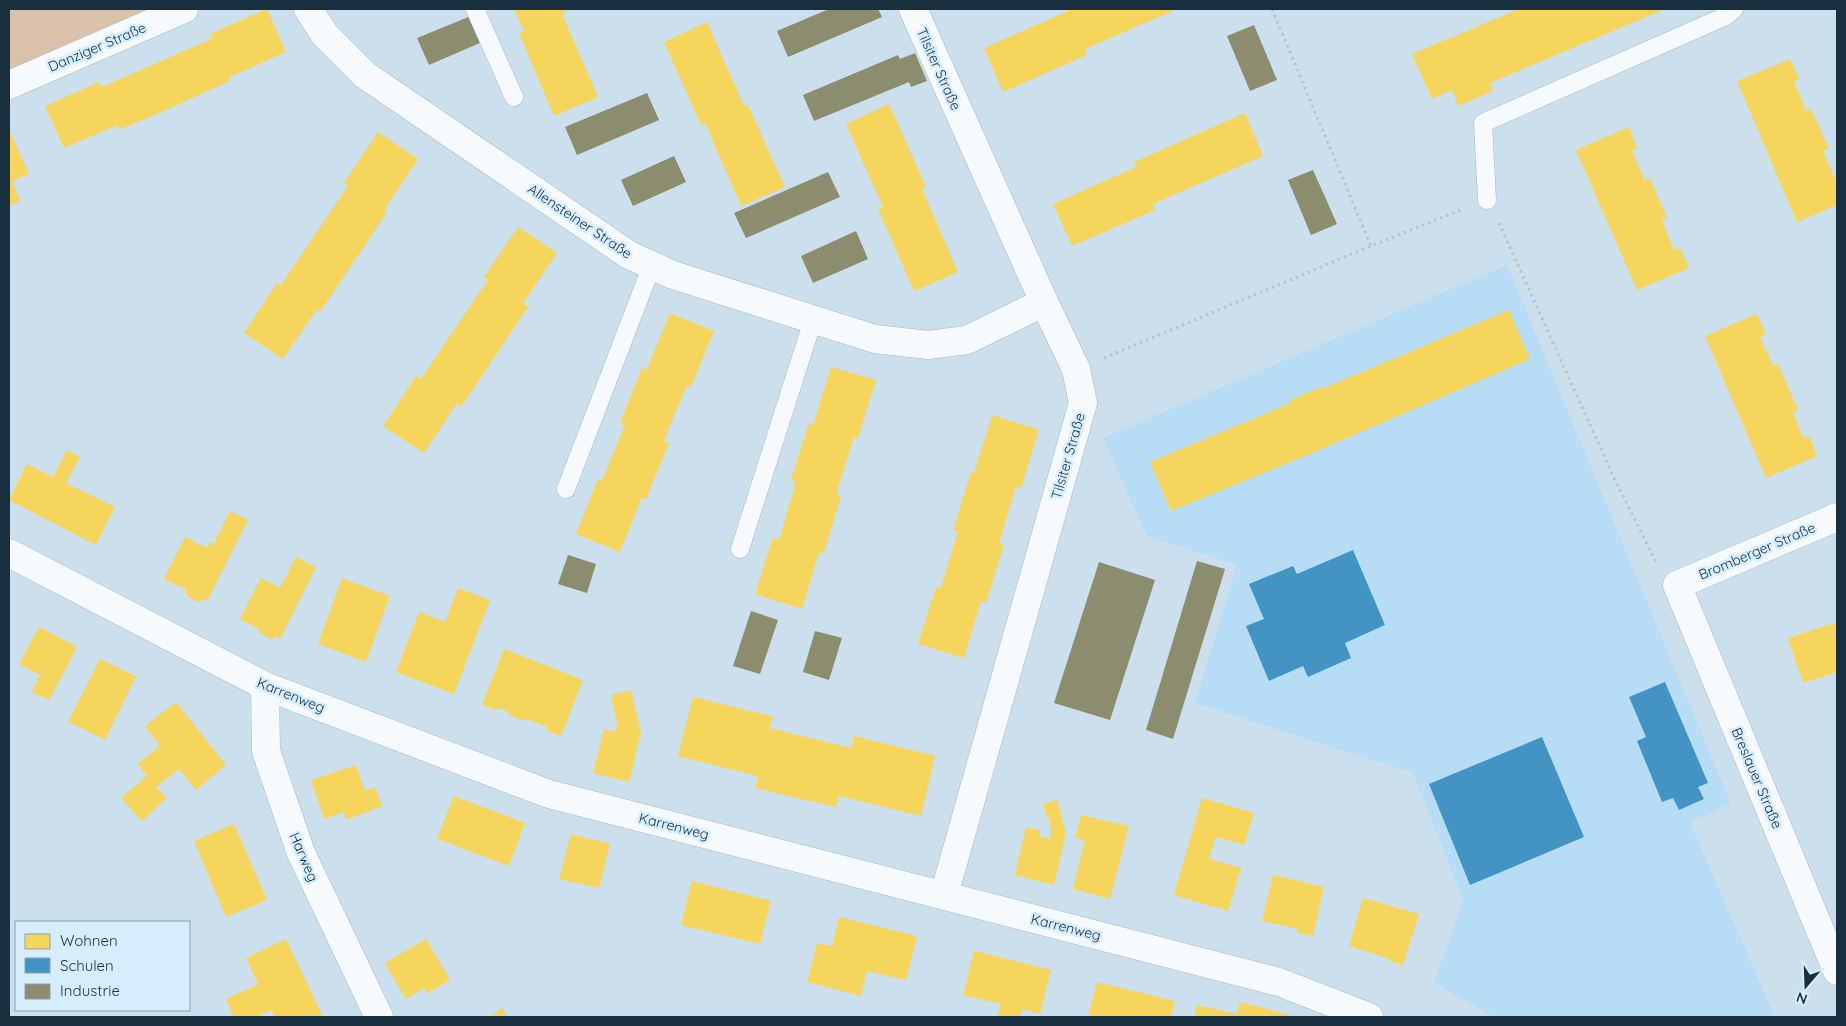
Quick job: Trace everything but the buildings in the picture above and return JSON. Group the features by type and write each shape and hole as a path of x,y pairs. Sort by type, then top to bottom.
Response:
{"street":[{"name":"Danziger Straße","path":"9,85 184,9"},
{"name":"Allensteiner Straße","path":"308,9 325,34 365,75 629,255 673,275 875,339 928,345 967,340 1044,302"},
{"name":"Tilsiter Straße","path":"913,9 1044,302 1076,369 1083,403 944,895"},
{"name":"Bromberger Straße","path":"1677,585 1837,517"},
{"name":"Karrenweg","path":"9,553 265,686 549,794 1279,982 1369,1017"},
{"name":"Breslauer Straße","path":"1677,585 1837,971"},
{"name":"Harweg","path":"265,686 266,751 301,853 379,1017"}],"lane":[{"path":"475,9 514,97"},
{"path":"1487,200 1483,124 1726,16 1734,9"},
{"path":"566,489 652,265"},
{"path":"740,549 813,320"}],"path":[{"path":"1272,9 1371,246"},
{"path":"1076,369 1371,246 1487,200 1614,478 1664,578 1677,585"}],"shaded area":[{"path":"9,9 155,9 9,70"},
{"path":"1507,265 1731,804 1690,823 1775,1017 1494,1017 1434,983 1463,899 1413,773 1195,703 1237,565 1147,536 1103,438"}]}
